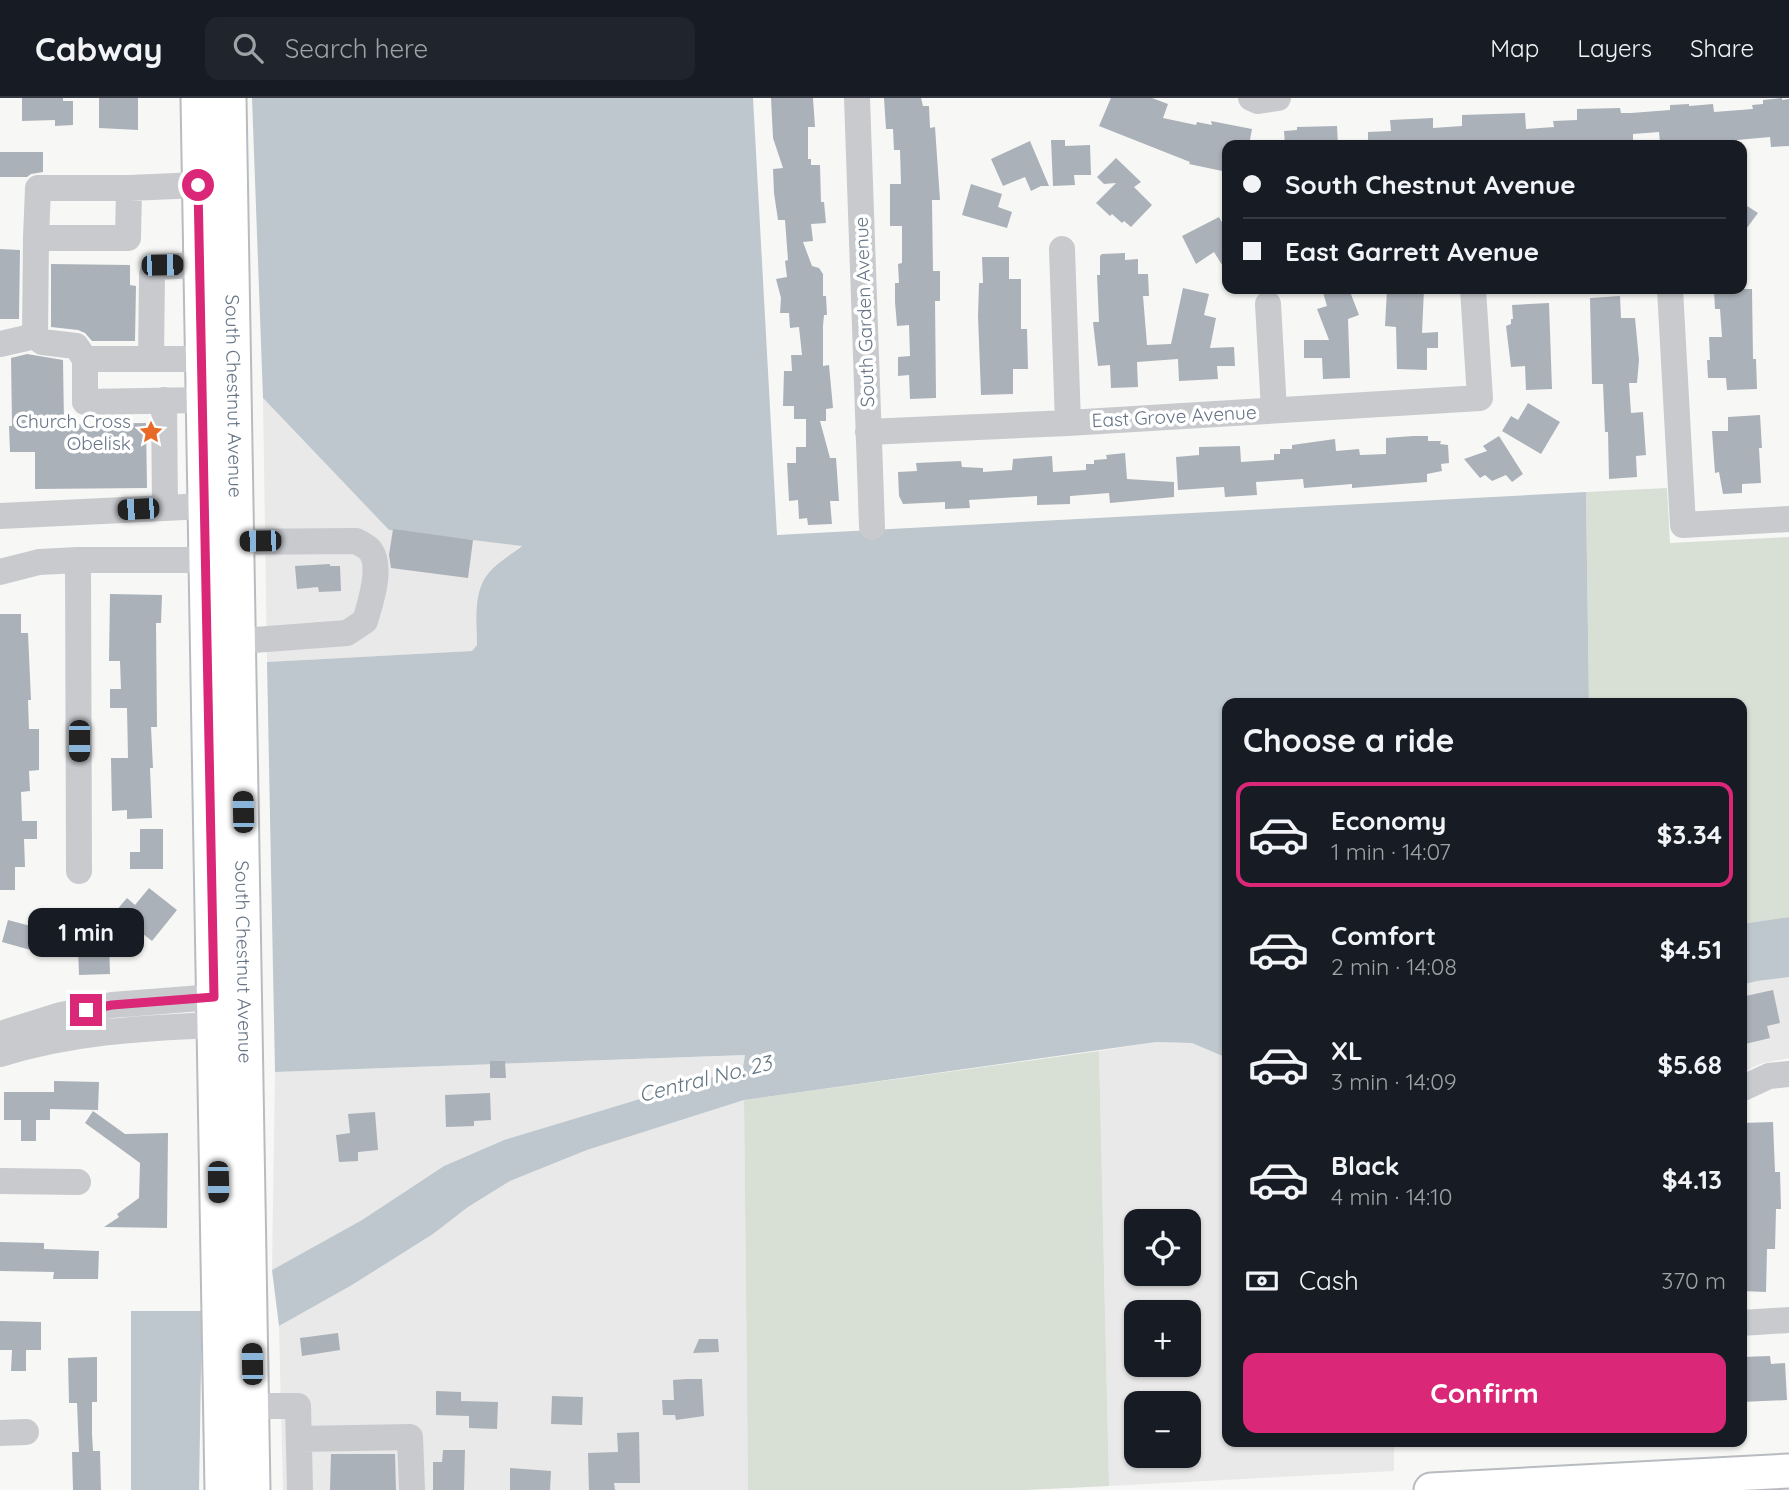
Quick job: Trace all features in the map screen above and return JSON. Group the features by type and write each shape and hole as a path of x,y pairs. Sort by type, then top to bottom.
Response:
{"main road":[{"name":"South Chestnut Avenue","path":"198,98 205,506 228,554 240,641 253,1490"},
{"name":"South Chestnut Avenue","path":"222,1490 214,1011 228,554 229,98"},
{"path":"1431,1490 1789,1471"}],"street":[{"name":"South Garden Avenue","path":"856,98 872,527"},
{"path":"1251,98 1258,101 1278,98"},
{"path":"198,185 38,188 35,336 42,342 76,346 85,359 85,401 203,400"},
{"path":"36,238 128,238 129,188"},
{"path":"1062,249 1068,423"},
{"path":"151,359 152,274 155,267 200,265"},
{"name":"East Grove Avenue","path":"868,432 1068,423 1480,398 1473,294"},
{"path":"1670,294 1683,525 1789,519"},
{"path":"1268,304 1273,410"},
{"path":"0,344 35,336"},
{"path":"85,359 202,359"},
{"path":"164,400 165,507"},
{"path":"0,516 205,506"},
{"path":"0,572 38,562 228,554 356,541 370,550 374,560 375,590 365,621 346,633 240,641"},
{"path":"78,561 79,871"},
{"path":"0,1034 61,1015 112,1005 214,1011"},
{"path":"0,1054 42,1041 214,1011"},
{"path":"1747,1086 1769,1076 1789,1074"},
{"path":"0,1181 78,1182"},
{"path":"1747,1323 1789,1320"},
{"path":"253,1406 298,1406 300,1490"},
{"path":"0,1433 26,1432"},
{"path":"299,1439 410,1437 412,1490"}],"shaded area":[{"path":"252,98 753,98 777,535 1586,492 1589,698 1222,698 1222,1056 1192,1043 1156,1042 744,1100 587,1150 510,1181 352,1285 279,1326 272,1270 362,1220 444,1166 504,1140 743,1068 745,1055 275,1072 267,662 472,651 477,645 477,606 482,584 494,568 522,546 389,530 263,398"},
{"path":"263,398 389,530 522,545 494,568 477,608 477,645 472,651 267,662"},
{"path":"1667,488 1670,543 1789,537 1789,917 1747,923 1747,698 1589,698 1586,492"},
{"path":"1789,917 1789,977 1747,984 1747,923"},
{"path":"1789,977 1789,1058 1760,1064 1747,1070 1747,984"},
{"path":"1156,1042 1192,1043 1222,1056 1222,1447 1394,1447 1394,1471 1109,1486 1099,1051"},
{"path":"1099,1051 1109,1486 1026,1490 748,1490 744,1100"},
{"path":"745,1055 744,1068 504,1140 444,1166 362,1220 272,1270 275,1072"},
{"path":"744,1100 748,1490 283,1490 279,1326 352,1285 510,1181 587,1150"},
{"path":"131,1311 202,1311 199,1490 131,1490"}],"building":[{"path":"22,98 63,98 63,101 73,101 73,125 55,126 55,120 22,121"},
{"path":"99,98 138,98 138,130 99,128"},
{"path":"771,98 813,98 815,127 808,127 808,159 811,159 811,165 820,165 821,202 824,202 826,223 811,224 813,241 803,242 812,266 819,268 823,274 823,296 826,296 823,366 829,365 833,408 826,409 826,421 820,421 830,458 836,458 839,501 830,501 832,524 808,525 807,518 799,519 798,500 789,501 787,463 796,463 796,447 806,447 806,419 794,419 794,406 783,406 784,371 792,371 791,355 802,355 799,327 790,328 789,313 780,313 781,298 776,279 787,277 785,261 788,260 785,220 778,220 774,193 773,169 783,168 773,138"},
{"path":"884,98 921,98 923,106 929,106 930,128 935,127 940,200 932,200 933,271 940,271 940,301 935,301 936,398 910,399 909,375 898,376 898,357 910,356 909,325 897,326 895,283 899,283 898,264 902,263 902,226 890,226 890,184 901,184 900,150 894,150 893,129 886,129"},
{"path":"1111,98 1152,98 1168,104 1163,118 1196,125 1197,122 1212,125 1211,121 1252,129 1250,140 1222,140 1222,171 1189,164 1190,162 1099,126"},
{"path":"1789,99 1789,146 1771,147 1770,137 1737,140 1660,140 1659,132 1633,134 1633,140 1368,140 1368,132 1391,131 1390,120 1433,118 1433,128 1462,126 1462,115 1525,113 1526,129 1554,127 1553,121 1577,120 1577,109 1620,108 1621,113 1631,113 1670,110 1670,105 1713,104 1714,112 1753,109 1752,105 1763,104 1763,100"},
{"path":"1337,126 1338,140 1285,140 1284,131 1297,130 1297,127"},
{"path":"1051,140 1065,140 1065,146 1090,145 1091,175 1074,175 1075,185 1053,186"},
{"path":"1030,141 1049,186 1041,186 1031,191 1025,177 1003,186 991,159"},
{"path":"0,152 43,152 43,172 27,177 0,177"},
{"path":"1116,158 1141,182 1134,187 1152,205 1131,227 1112,214 1110,216 1096,203 1116,183 1104,184 1097,177"},
{"path":"971,184 1002,194 998,207 1012,212 1007,228 962,215"},
{"path":"1747,206 1758,213 1747,228"},
{"path":"1219,217 1222,222 1222,265 1214,252 1196,264 1182,236"},
{"path":"0,249 20,250 19,319 0,319"},
{"path":"1125,253 1125,260 1138,259 1138,274 1148,274 1149,296 1143,296 1147,345 1171,344 1183,288 1209,294 1204,315 1216,318 1210,348 1234,347 1235,366 1217,366 1218,379 1179,381 1178,359 1137,362 1138,387 1111,388 1110,365 1098,366 1093,322 1099,322 1097,275 1100,275 1102,254"},
{"path":"982,257 1009,257 1009,279 1021,279 1021,329 1027,329 1028,369 1013,369 1013,394 981,395 978,316 979,283 983,283"},
{"path":"51,264 130,265 130,285 136,286 135,341 92,341 78,330 51,327"},
{"path":"1747,289 1752,289 1753,359 1756,359 1757,389 1727,390 1726,378 1708,378 1709,337 1722,337 1720,309 1715,309 1714,294 1747,294"},
{"path":"1323,294 1351,294 1359,315 1348,319 1350,378 1323,379 1322,358 1304,358 1304,340 1329,340 1317,309 1327,306"},
{"path":"1387,294 1424,294 1422,333 1438,332 1438,348 1427,348 1427,370 1397,369 1396,327 1385,326"},
{"path":"1620,296 1621,318 1635,318 1639,360 1637,383 1629,383 1631,413 1643,412 1646,455 1636,456 1637,477 1609,479 1603,384 1592,384 1590,298"},
{"path":"1549,303 1552,389 1526,390 1525,366 1511,367 1506,326 1511,324 1513,319 1512,305"},
{"path":"27,354 63,360 64,424 146,423 147,488 35,489 35,452 10,452 11,358"},
{"path":"1528,403 1560,422 1541,454 1502,431 1511,416 1518,420"},
{"path":"1760,415 1761,483 1742,484 1742,493 1723,494 1719,472 1715,473 1712,431 1728,431 1728,417"},
{"path":"1428,436 1428,441 1441,441 1440,444 1448,445 1449,463 1441,464 1442,471 1427,474 1427,482 1352,488 1352,484 1304,488 1303,479 1256,482 1257,495 1225,497 1224,487 1178,490 1176,457 1199,455 1199,447 1240,446 1241,462 1274,460 1274,454 1280,454 1280,449 1292,449 1292,445 1335,439 1336,451 1359,449 1360,455 1386,454 1386,438"},
{"path":"1499,436 1523,474 1512,482 1506,475 1492,481 1485,475 1480,478 1464,459 1487,451 1483,446"},
{"path":"1125,453 1127,479 1174,482 1174,497 1110,503 1109,493 1070,496 1070,504 1037,505 1037,496 969,500 970,508 945,509 945,502 903,504 899,496 898,472 917,471 916,463 961,461 962,467 983,468 983,472 1012,470 1013,459 1052,456 1053,472 1086,470 1086,464 1094,464 1094,460 1107,459 1106,455"},
{"path":"393,529 473,540 468,578 391,568 389,555"},
{"path":"295,566 340,566 341,591 319,592 318,587 297,589"},
{"path":"110,594 162,595 161,623 156,623 157,727 151,727 152,818 127,819 127,810 112,811 111,758 128,758 127,708 110,708 110,689 121,689 120,661 109,661"},
{"path":"0,614 21,614 21,633 28,633 31,700 28,700 29,729 39,729 39,770 29,771 30,791 21,792 22,821 37,821 37,839 24,839 25,867 15,867 15,890 0,890"},
{"path":"140,829 163,829 163,869 130,869 130,852 140,852"},
{"path":"149,888 177,910 152,941 115,912 127,898 135,905"},
{"path":"8,920 42,929 45,921 70,927 90,927 90,942 109,942 110,974 79,975 78,949 54,949 52,956 2,942"},
{"path":"1773,990 1780,1023 1767,1026 1770,1038 1747,1044 1747,996"},
{"path":"490,1061 505,1061 506,1078 490,1078"},
{"path":"54,1081 99,1082 98,1110 50,1109 50,1120 36,1120 36,1141 21,1141 21,1120 4,1120 4,1092 54,1092"},
{"path":"490,1093 491,1120 474,1121 474,1126 446,1127 445,1095"},
{"path":"93,1111 125,1134 168,1133 167,1228 104,1227 139,1198 140,1163 85,1123"},
{"path":"375,1112 378,1150 358,1152 358,1161 339,1162 336,1135 350,1133 348,1114"},
{"path":"1773,1122 1775,1172 1780,1172 1781,1209 1776,1209 1775,1249 1767,1249 1766,1292 1747,1291 1747,1123"},
{"path":"0,1242 44,1243 44,1249 99,1251 98,1279 53,1279 54,1272 0,1271"},
{"path":"0,1321 41,1322 41,1350 26,1350 26,1371 11,1371 12,1350 0,1350"},
{"path":"338,1333 340,1350 302,1356 300,1338"},
{"path":"699,1339 718,1339 719,1352 693,1353"},
{"path":"1770,1356 1771,1364 1785,1363 1787,1400 1747,1402 1747,1357"},
{"path":"97,1357 97,1402 92,1402 92,1434 93,1451 100,1451 101,1490 73,1490 72,1452 79,1452 77,1403 69,1403 68,1358"},
{"path":"702,1379 704,1416 676,1420 675,1415 663,1415 662,1400 674,1400 673,1380"},
{"path":"436,1391 461,1392 461,1401 498,1402 497,1429 469,1428 469,1416 436,1415"},
{"path":"552,1396 583,1397 582,1425 551,1424"},
{"path":"639,1432 640,1483 614,1483 615,1490 589,1490 588,1453 618,1452 617,1433"},
{"path":"443,1450 465,1450 464,1490 433,1490 433,1462 442,1462"},
{"path":"331,1454 395,1454 396,1490 330,1490"},
{"path":"510,1468 551,1471 550,1490 510,1490"}],"place":[{"name":"Church Cross Obelisk","path":"151,432"}],"route":[{"path":"86,1010 112,1005 214,997 198,185"}],"water label":[{"name":"Central No. 23","path":"705,1078"}]}
